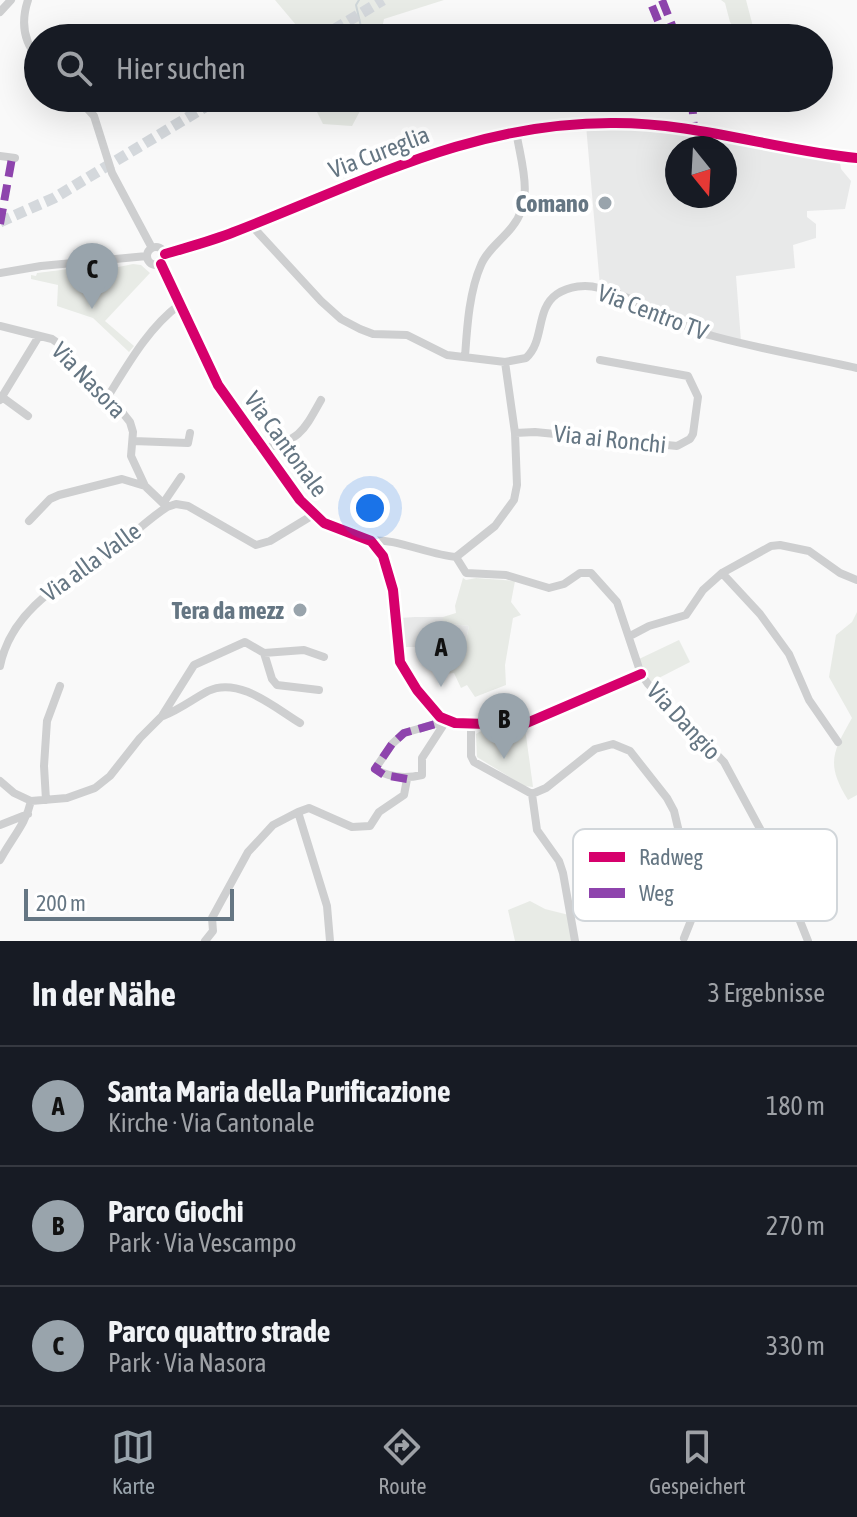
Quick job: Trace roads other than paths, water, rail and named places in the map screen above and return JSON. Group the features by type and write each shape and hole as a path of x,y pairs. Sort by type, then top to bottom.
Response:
{"street":[{"path":"0,12 11,0"},
{"path":"24,26 23,16 28,0"},
{"path":"0,273 149,252 160,248 165,254 161,264 151,265 149,252 112,173 90,112"},
{"name":"Via Cureglia","path":"165,254 251,225 413,159 516,131 582,123 632,123 855,158"},
{"path":"465,357 479,269 520,216 525,202 516,131"},
{"path":"0,156 15,158"},
{"path":"251,225 341,319 373,334 407,335 447,355 505,362 515,433 517,485 514,500 495,526 456,557"},
{"name":"Via Cantonale","path":"161,264 218,385 313,515 330,526 371,541 382,539 456,557 462,569 469,574 506,575 545,588 564,584 582,572 591,573 617,602 630,636"},
{"name":"Via Centro TV","path":"505,362 520,361 530,354 543,311 552,299 565,289 586,286 619,295 710,335 857,368"},
{"path":"107,398 132,358 169,312 179,305"},
{"name":"Via Nasora","path":"0,326 52,339 62,346 83,378 130,422 133,441 131,456 145,486"},
{"path":"28,416 1,399 39,336"},
{"name":"Via ai Ronchi","path":"515,433 535,432 677,446 690,439 698,397 688,376 600,360"},
{"path":"262,449 295,438 307,426 321,400"},
{"path":"133,441 188,443 190,433"},
{"name":"Via alla Valle","path":"0,666 7,642 32,605 117,546 165,504 181,477"},
{"path":"29,521 50,499 122,479 145,486 165,504 188,506 256,545 270,541 313,515"},
{"path":"371,541 383,556 392,584 400,662 417,690 446,721"},
{"path":"446,721 422,758 422,775 407,779 384,775 375,769 392,744 404,733 446,721 471,725 522,725 641,674 630,636 649,626 686,615 703,590 722,573 771,546 809,551 840,573 857,580"},
{"path":"722,573 760,614 789,654 809,700 838,742"},
{"path":"0,781 14,793 31,801 74,796 100,785 162,716 194,665 245,642 264,653 304,650 324,657"},
{"path":"264,653 277,685 319,690"},
{"name":"Via Dangio","path":"641,674 724,762 760,829"},
{"path":"46,800 44,766 47,721 60,686"},
{"path":"162,716 213,689 228,686 256,696 300,723"},
{"path":"471,725 471,756 474,762 532,794"},
{"path":"532,794 546,788 595,749 613,744 630,751 667,798 678,829"},
{"path":"205,941 213,931 212,918 248,852 273,825 309,808 352,827 370,826 379,812 404,795 407,779"},
{"path":"532,794 537,830 559,861 563,873 575,941"},
{"path":"0,860 28,814 31,801"},
{"path":"298,812 327,906 330,941"},
{"path":"0,825 28,814"},
{"path":"684,938 691,921"},
{"name":"Via Dangio","path":"800,921 808,941"}],"waterway":[{"path":"359,0 356,5 360,24"}],"tunnel":[{"path":"343,24 383,0"},
{"path":"0,222 54,198 197,112"}],"place":[{"name":"Comano","path":"605,203"},
{"name":"Parco quattro strade","path":"92,309"},
{"name":"Tera da mezz","path":"300,610"},
{"name":"Santa Maria della Purificazione","path":"441,687"},
{"name":"Parco Giochi","path":"504,759"}]}
